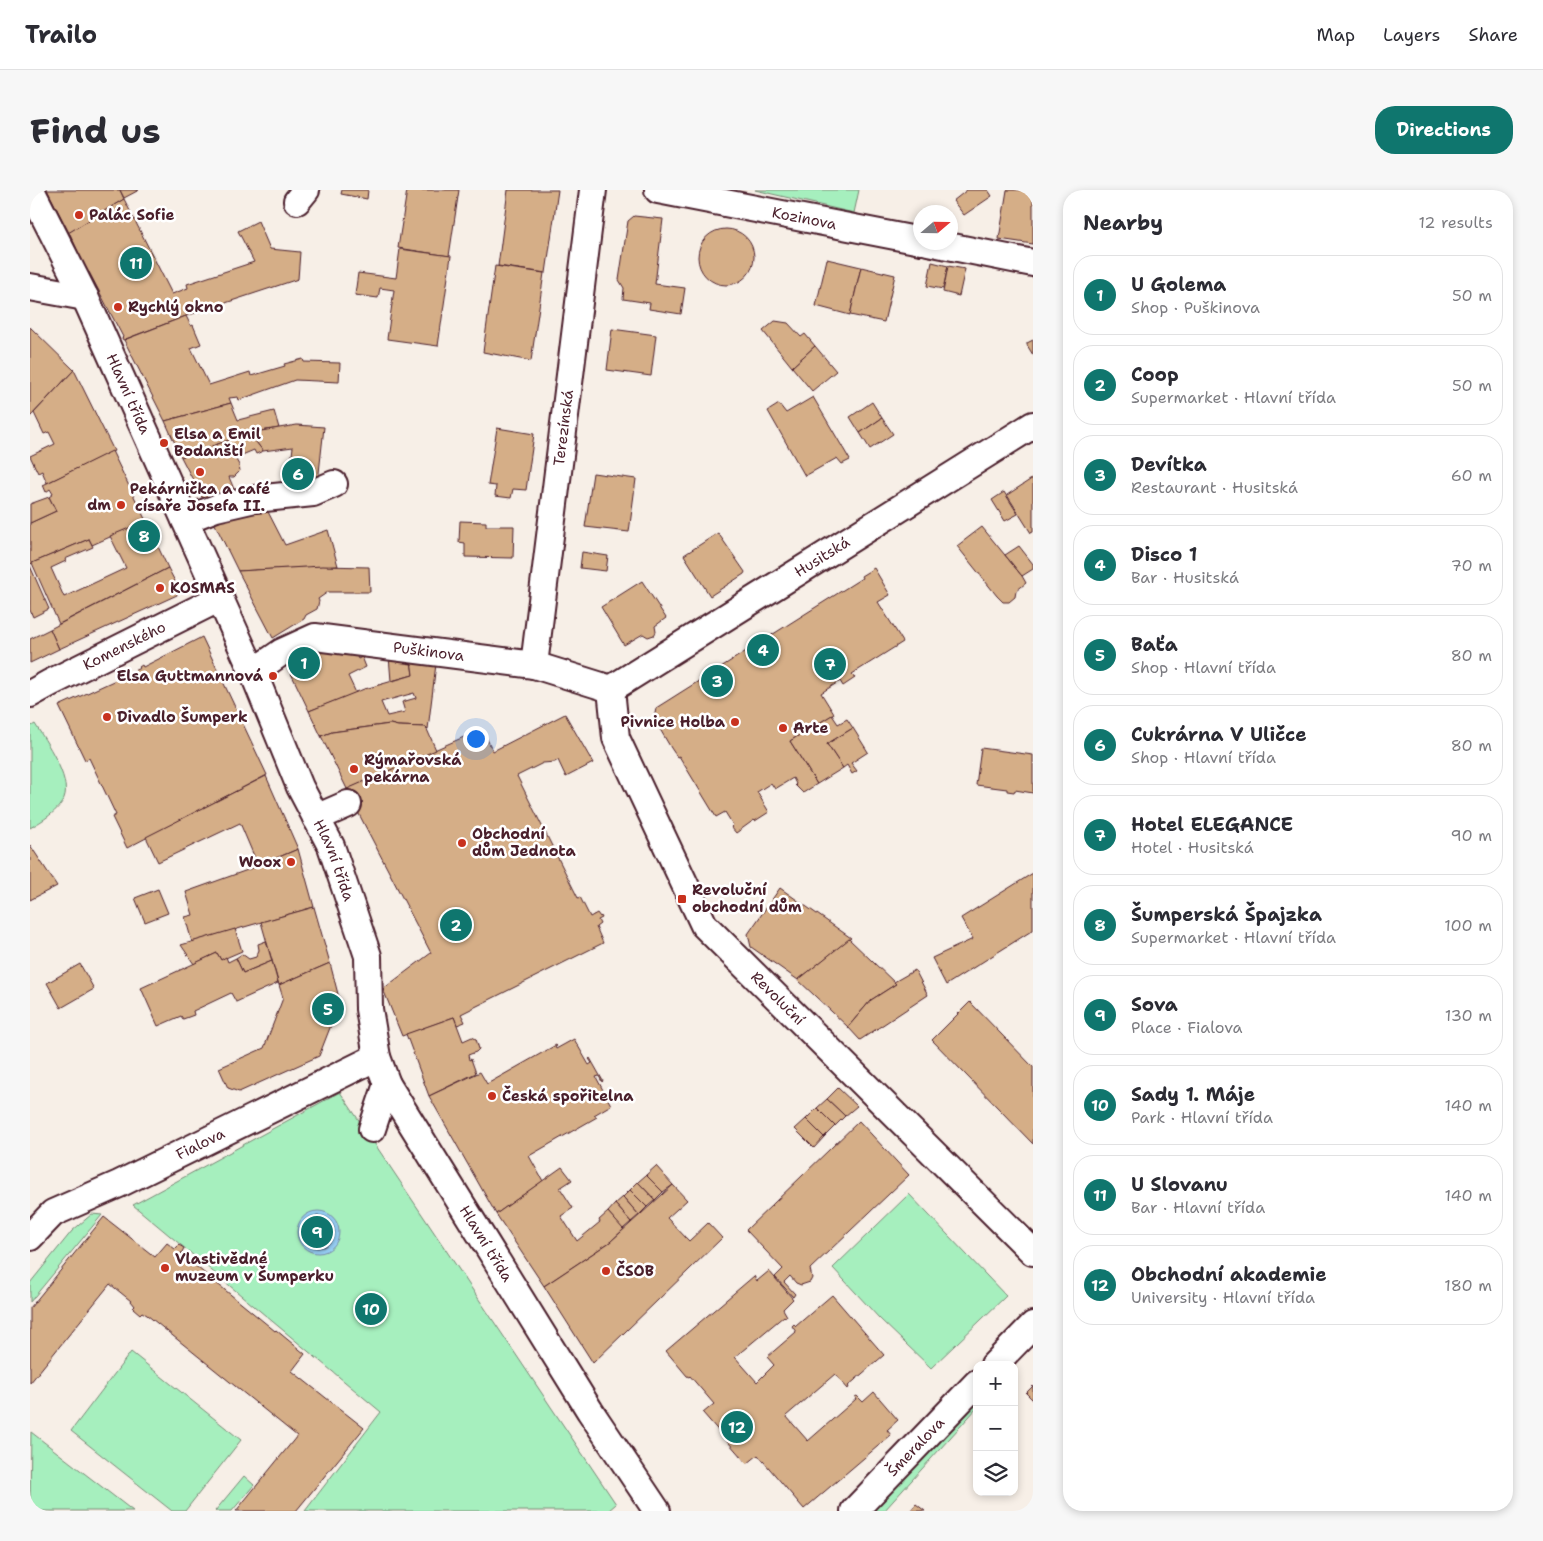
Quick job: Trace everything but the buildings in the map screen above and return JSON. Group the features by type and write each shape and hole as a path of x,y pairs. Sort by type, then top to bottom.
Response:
{"street":[{"name":"Hlavní třída","path":"31,190 85,297 253,672 300,787 331,846 368,956 369,1010 377,1057 387,1084 590,1411 657,1511"},
{"name":"Terezínská","path":"534,665 593,190"},
{"name":"Kozinova","path":"658,190 913,240"},
{"path":"958,248 1033,263"},
{"path":"30,287 85,297"},
{"name":"Husitská","path":"611,689 1033,425"},
{"path":"185,520 216,508 254,499 313,493 334,484"},
{"name":"Komenského","path":"30,694 220,598"},
{"name":"Puškinova","path":"253,672 282,652 315,637 534,665 611,689"},
{"name":"Revoluční","path":"611,689 616,738 704,925 1033,1252"},
{"path":"316,818 348,804"},
{"name":"Fialova","path":"30,1236 53,1213 119,1184 377,1057"},
{"path":"372,1129 387,1084"},
{"path":"998,1361 1033,1324"},
{"name":"Šmeralova","path":"854,1511 973,1387"}],"green space":[{"path":"755,190 859,190 854,213"},
{"path":"35,724 51,749 61,770 65,790 62,803 50,815 30,828 30,727"},
{"path":"340,1092 616,1504 608,1511 305,1511 381,1412 133,1205"},
{"path":"909,1194 1006,1296 931,1368 879,1318 833,1268"},
{"path":"92,1214 102,1215 30,1302 30,1283 72,1231"},
{"path":"131,1352 241,1440 185,1511 172,1511 71,1431"},
{"path":"973,1403 973,1412 884,1511 874,1511"},
{"path":"31,1432 133,1511 30,1511"},
{"path":"244,1476 254,1485 232,1511 215,1511"}],"water":[{"path":"314,1211 322,1211 333,1217 339,1232 333,1247 322,1253 314,1253 303,1247 297,1236 297,1228 303,1217"}],"place":[{"name":"Palác Sofie","path":"79,215"},
{"name":"U Slovanu","path":"136,263"},
{"name":"Rychlý okno","path":"118,307"},
{"name":"Elsa a Emil Bodanští","path":"164,443"},
{"name":"Pekárnička a café císaře Josefa II.","path":"200,472"},
{"name":"Cukrárna V Uličce","path":"298,474"},
{"name":"dm","path":"121,505"},
{"name":"Šumperská Špajzka","path":"144,536"},
{"name":"KOSMAS","path":"160,588"},
{"name":"Disco 1","path":"763,650"},
{"name":"U Golema","path":"304,663"},
{"name":"Hotel ELEGANCE","path":"830,664"},
{"name":"Elsa Guttmannová","path":"273,676"},
{"name":"Devítka","path":"717,681"},
{"name":"Divadlo Šumperk","path":"107,717"},
{"name":"Pivnice Holba","path":"735,722"},
{"name":"Arte","path":"783,728"},
{"name":"Rýmařovská pekárna","path":"354,769"},
{"name":"Obchodní dům Jednota","path":"462,843"},
{"name":"Woox","path":"291,862"},
{"name":"Revoluční obchodní dům","path":"682,899"},
{"name":"Coop","path":"456,925"},
{"name":"Baťa","path":"328,1009"},
{"name":"Česká spořitelna","path":"492,1096"},
{"name":"Sova","path":"317,1232"},
{"name":"Vlastivědné muzeum v Šumperku","path":"165,1268"},
{"name":"ČSOB","path":"606,1271"},
{"name":"Sady 1. Máje","path":"371,1309"},
{"name":"Obchodní akademie","path":"737,1427"}]}
